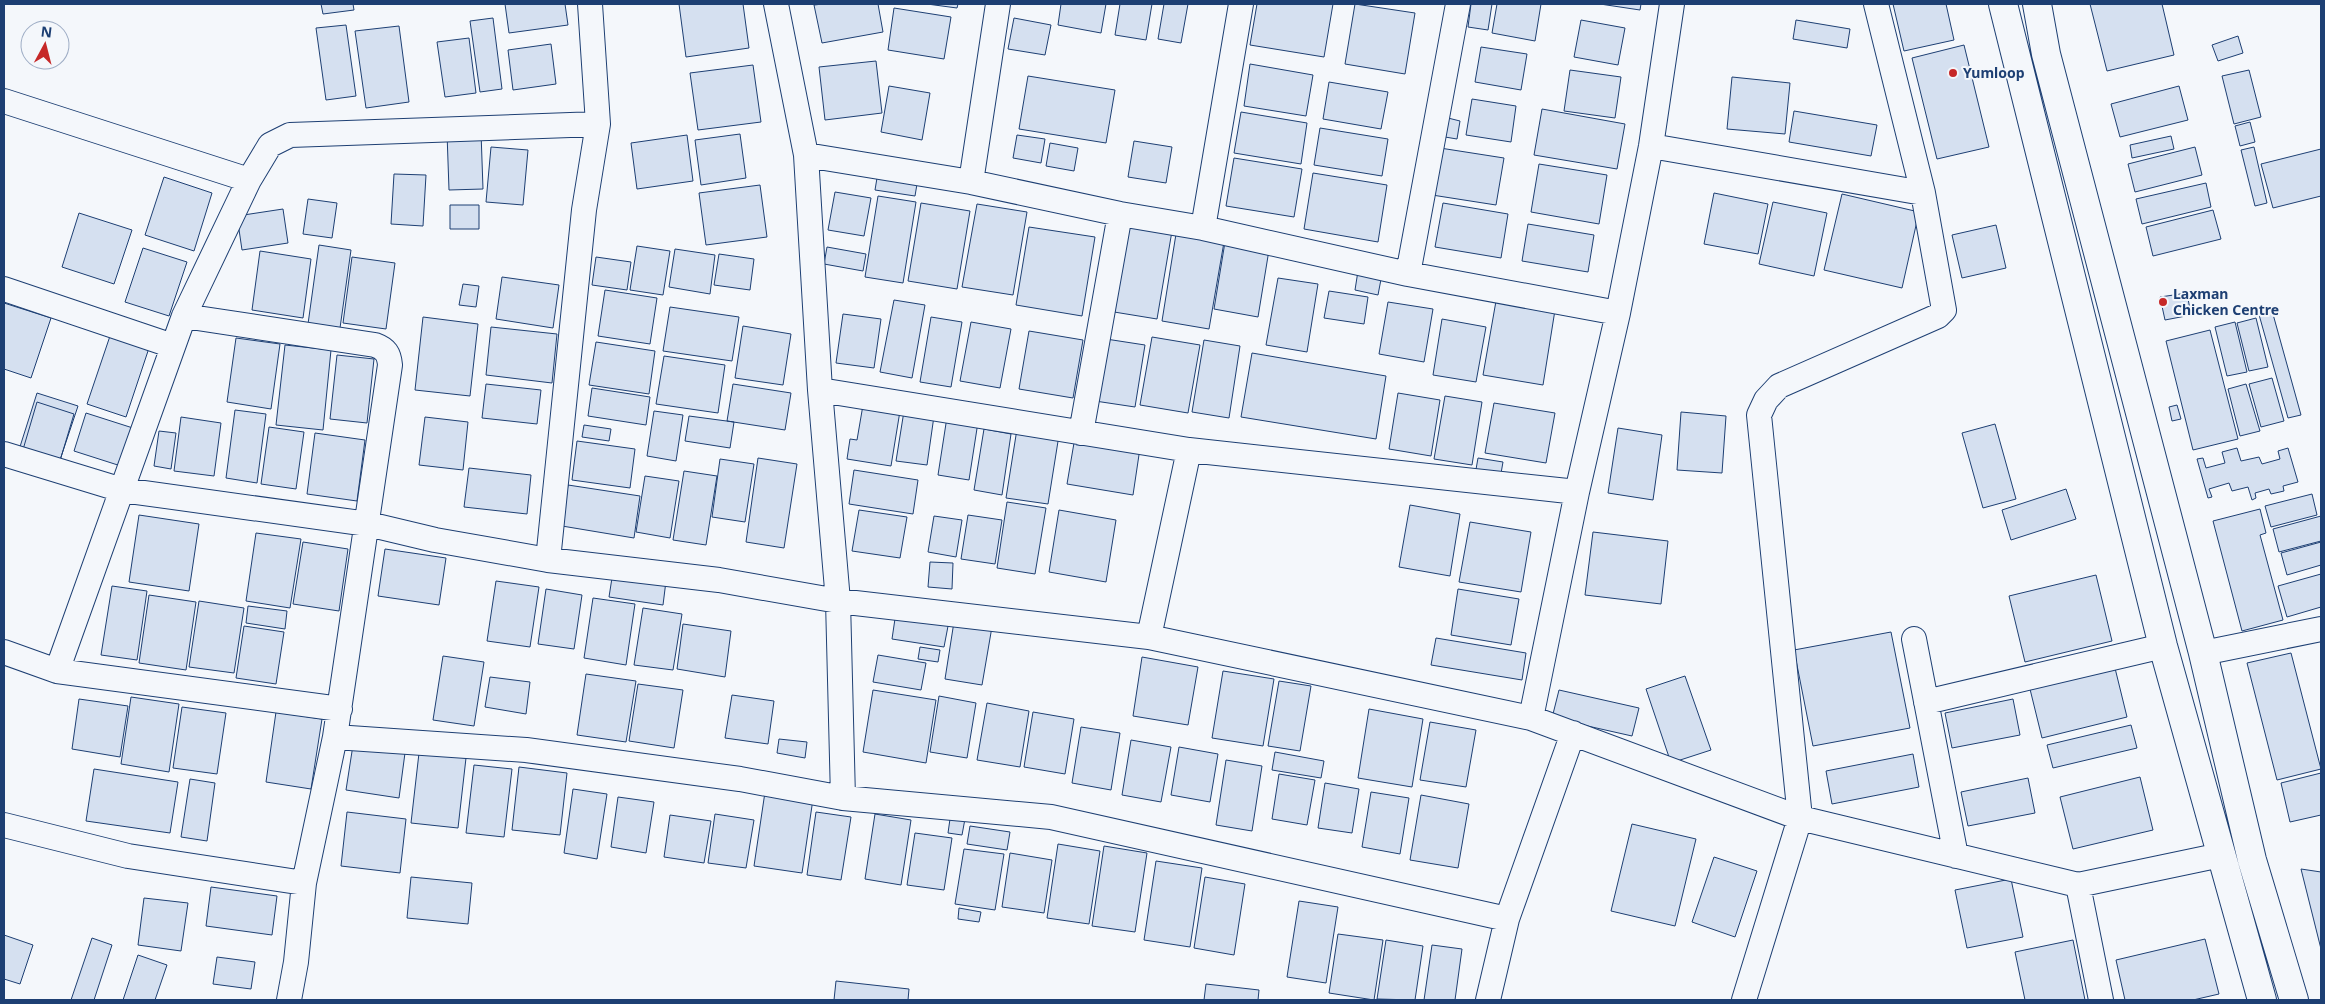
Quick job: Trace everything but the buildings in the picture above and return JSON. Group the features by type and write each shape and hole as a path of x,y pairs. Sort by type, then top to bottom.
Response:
{"main road":[{"path":"2003,4 2163,646 2197,762 2262,1000"},
{"path":"2037,4 2046,54 2203,653 2252,860 2294,1000"}],"street":[{"path":"548,560 584,210 598,124 590,4"},
{"path":"776,4 806,155 820,390 838,601 843,798"},
{"path":"971,182 998,4"},
{"path":"1203,228 1241,4"},
{"path":"1408,274 1458,4"},
{"path":"1531,718 1577,492 1618,313 1651,146 1672,4"},
{"path":"1744,1000 1800,818 1760,415 1766,400 1780,386 1938,316 1944,310 1922,193 1876,4"},
{"path":"4,101 249,180"},
{"path":"57,671 184,316 249,180 270,145 290,134 598,124"},
{"path":"1651,146 1922,193"},
{"path":"806,155 971,182 1120,214 1203,228 1408,274 1618,313"},
{"path":"1082,433 1120,214"},
{"path":"4,289 172,346"},
{"path":"184,316 383,348 389,355 390,365 368,524 340,709 304,883 296,962 289,1000"},
{"path":"820,390 1189,450 1577,492"},
{"path":"1149,637 1189,450"},
{"path":"4,454 122,490 368,524 435,540 548,560 719,580 838,601 1149,637 1531,718 1800,818 2078,884 2221,855"},
{"path":"2203,653 2321,630"},
{"path":"1914,639 1956,856"},
{"path":"1926,702 2163,646"},
{"path":"4,652 57,671 340,709"},
{"path":"1488,1000 1507,919 1573,733"},
{"path":"335,737 526,750 740,779 843,798 1051,817 1507,919"},
{"path":"4,825 128,856 304,883"},
{"path":"2078,884 2101,1000"}],"place":[{"name":"Yumloop","path":"1953,73"},
{"name":"Laxman Chicken Centre","path":"2163,302"}]}
